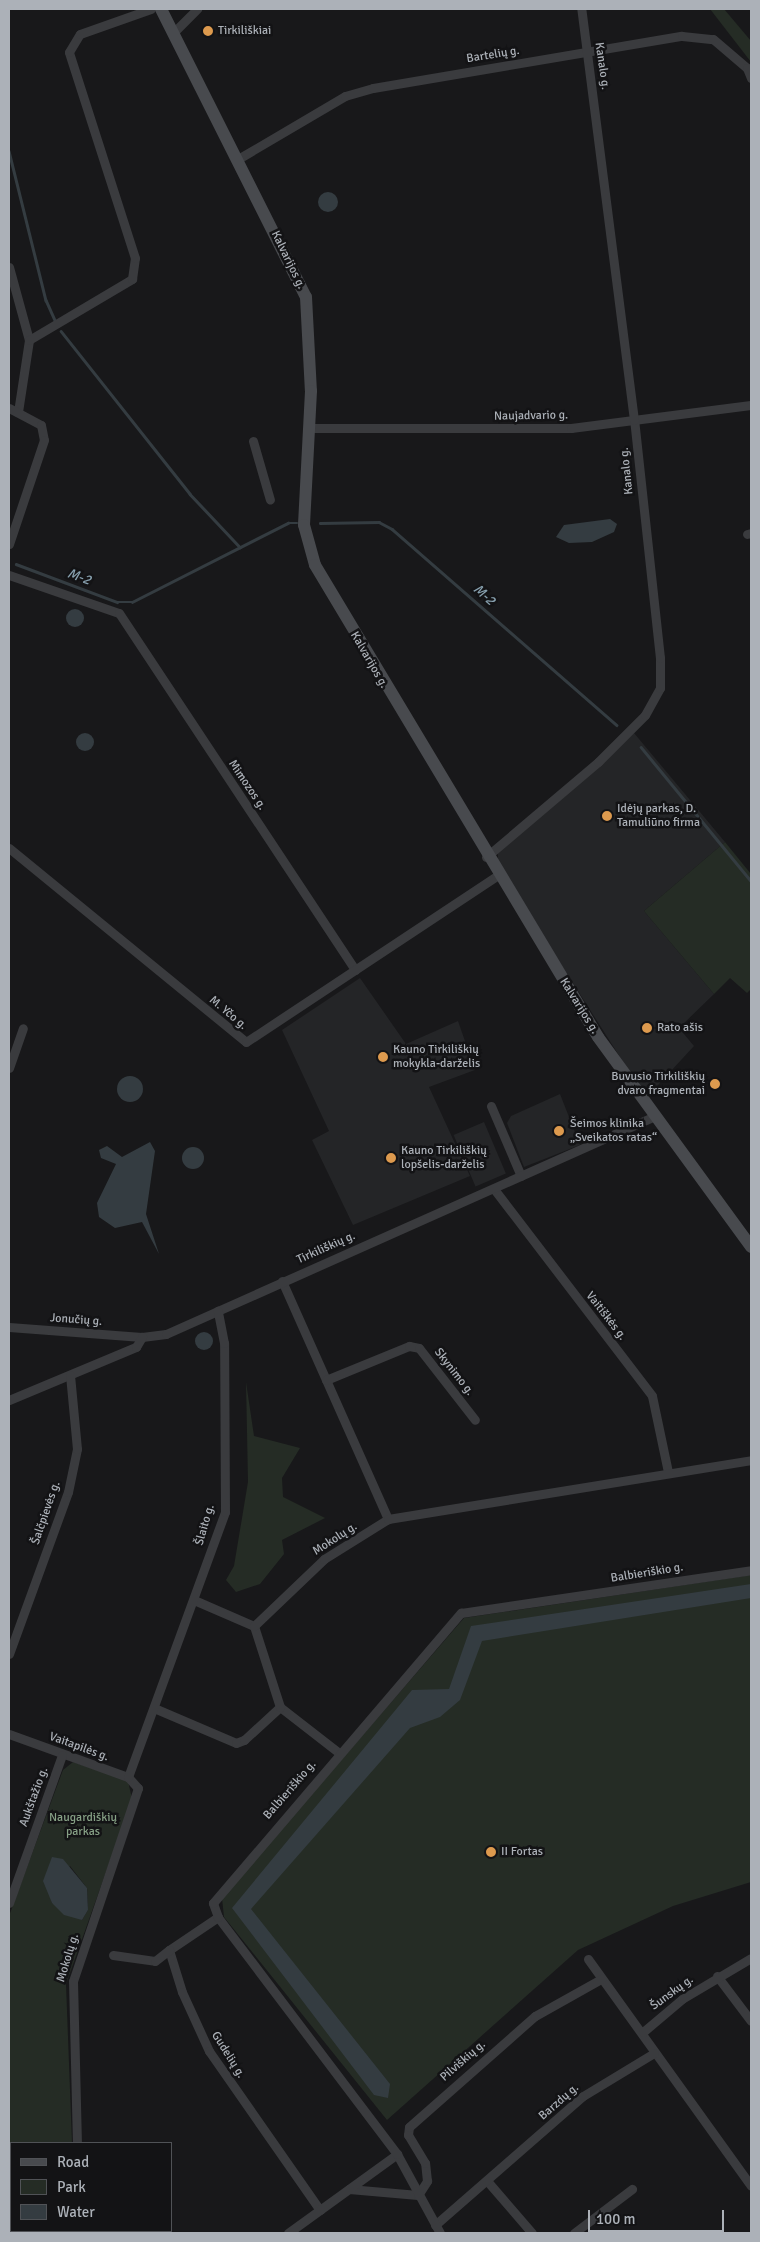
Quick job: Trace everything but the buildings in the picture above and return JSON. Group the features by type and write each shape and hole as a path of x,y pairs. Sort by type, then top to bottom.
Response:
{"main road":[{"name":"Kalvarijos g.","path":"161,9 306,297 309,428 304,525 315,565 497,876 598,1037 751,1247"}],"street":[{"path":"29,340 132,279 134,258 69,52 80,34 150,9"},
{"path":"174,32 196,9"},
{"name":"Kanalo g.","path":"486,857 598,762 645,715 658,693 660,658 634,420 581,9"},
{"name":"Bartelių g.","path":"238,159 345,96 437,76 698,36 713,38 730,51 751,78"},
{"path":"9,267 29,340 13,410 41,426 44,440 9,544"},
{"name":"Naujadvario g.","path":"309,428 535,429 634,420 751,405"},
{"path":"253,441 270,500"},
{"name":"Mimozos g.","path":"9,574 118,613 355,970"},
{"name":"M. Yčo g.","path":"9,848 246,1042 497,876"},
{"path":"9,1068 23,1028"},
{"path":"491,1106 521,1176"},
{"name":"Tirkiliškių g.","path":"142,1337 166,1334 218,1312 282,1281 655,1116"},
{"name":"Vaitiškės g.","path":"494,1188 652,1396 668,1472"},
{"path":"282,1281 388,1519"},
{"name":"Šlaito g.","path":"154,1708 225,1512 224,1343 218,1312"},
{"name":"Jonučių g.","path":"9,1327 142,1337"},
{"path":"9,1400 136,1347 142,1337"},
{"name":"Skynimo g.","path":"326,1380 409,1346 419,1348 475,1420"},
{"name":"Šalčpievės g.","path":"9,1654 68,1492 77,1449 70,1375"},
{"name":"Mokolų g.","path":"254,1626 324,1559 388,1519 751,1460"},
{"name":"Balbieriškio g.","path":"218,1917 213,1903 220,1891 461,1613 751,1570"},
{"path":"194,1600 254,1626 280,1707 339,1753"},
{"path":"128,1777 154,1708 236,1742 280,1707"},
{"name":"Vaitapilės g.","path":"9,1734 62,1755 128,1777 138,1788"},
{"name":"Aukštažio g.","path":"9,1904 62,1755"},
{"name":"Mokolų g.","path":"77,2142 73,1981 138,1788"},
{"path":"113,1955 154,1961 218,1917 397,2154 438,2229"},
{"name":"Gudelių g.","path":"169,1950 209,2051 320,2210"},
{"name":"Šunskų g.","path":"643,2032 717,1976 751,1958"},
{"path":"588,1959 643,2032 654,2054 751,2186"},
{"path":"717,1976 751,2021"},
{"name":"Pilviškių g.","path":"418,2195 427,2181 425,2163 408,2135 409,2127 534,2016 601,1978"},
{"name":"Barzdų g.","path":"438,2229 583,2096 654,2054"},
{"path":"288,2233 397,2154"},
{"path":"488,2182 532,2233"},
{"path":"349,2189 418,2195"},
{"path":"574,2233 632,2189"}],"shaded area":[{"path":"634,733 725,842 644,911 714,994 679,1028 694,1046 646,1098 498,865 498,852"},
{"path":"360,978 406,1044 458,1021 475,1070 429,1087 470,1176 353,1225 312,1140 329,1131 282,1030"},
{"path":"560,1094 580,1145 524,1167 507,1123 511,1116"},
{"path":"484,1122 506,1174 476,1186 454,1135"}],"green space":[{"path":"710,9 724,9 751,41 751,62"},
{"path":"725,842 751,874 751,989 747,993 730,978 714,994 644,911"},
{"path":"246,1382 254,1436 300,1448 282,1478 283,1497 325,1518 282,1540 284,1554 260,1584 236,1592 226,1580 234,1566 248,1482"},
{"name":"II Fortas","path":"751,1575 751,1882 673,1906 578,1950 387,2120 224,1917 222,1898 464,1618"},
{"name":"Naugardiškių parkas","path":"73,1762 128,1781 132,1799 66,1984 72,2142 10,2142 10,2232 12,2232 9,2233 9,1916 63,1770","holes":["70,1866 87,1888 88,1910 82,1920 52,1903 49,1890"]}],"water":[{"path":"328,192 335,195 338,202 335,209 328,212 321,209 318,202 321,195"},
{"path":"610,519 617,524 614,532 592,542 569,543 556,537 564,525"},
{"path":"71,609 79,609 84,614 82,625 71,627 66,622 66,614"},
{"path":"81,733 89,733 94,738 92,749 81,751 76,746 76,738"},
{"path":"130,1076 139,1080 143,1089 139,1098 130,1102 121,1098 117,1089 121,1080"},
{"path":"150,1142 155,1151 146,1214 159,1254 142,1222 115,1228 99,1217 97,1203 116,1164 101,1158 99,1150 107,1146 122,1157"},
{"path":"193,1147 201,1150 204,1158 201,1166 193,1169 185,1166 182,1158 185,1150"},
{"path":"204,1332 210,1335 213,1341 210,1347 204,1350 198,1347 195,1341 198,1335"},
{"path":"751,1584 751,1598 482,1641 460,1700 440,1717 410,1728 251,1909 390,2084 388,2098 374,2095 232,1908 412,1690 449,1689 471,1626"},
{"path":"52,1857 63,1859 87,1888 88,1910 82,1920 64,1915 52,1903 43,1881"}],"waterway":[{"path":"9,151 46,300 55,320"},
{"path":"61,331 190,494 240,547"},
{"name":"M-2","path":"320,523 379,522 392,529 617,725"},
{"name":"M-2","path":"16,564 117,602 132,602 288,523 297,523"},
{"name":"M-2","path":"641,747 751,881"}],"place":[{"name":"Tirkiliškiai","path":"208,31"},
{"name":"Idėjų parkas, D. Tamuliūno firma","path":"607,816"},
{"name":"Rato ašis","path":"647,1028"},
{"name":"Kauno Tirkiliškių mokykla-darželis","path":"383,1057"},
{"name":"Buvusio Tirkiliškių dvaro fragmentai","path":"715,1084"},
{"name":"Šeimos klinika „Sveikatos ratas“","path":"559,1131"},
{"name":"Kauno Tirkiliškių lopšelis-darželis","path":"391,1158"},
{"name":"II Fortas","path":"491,1852"}]}
